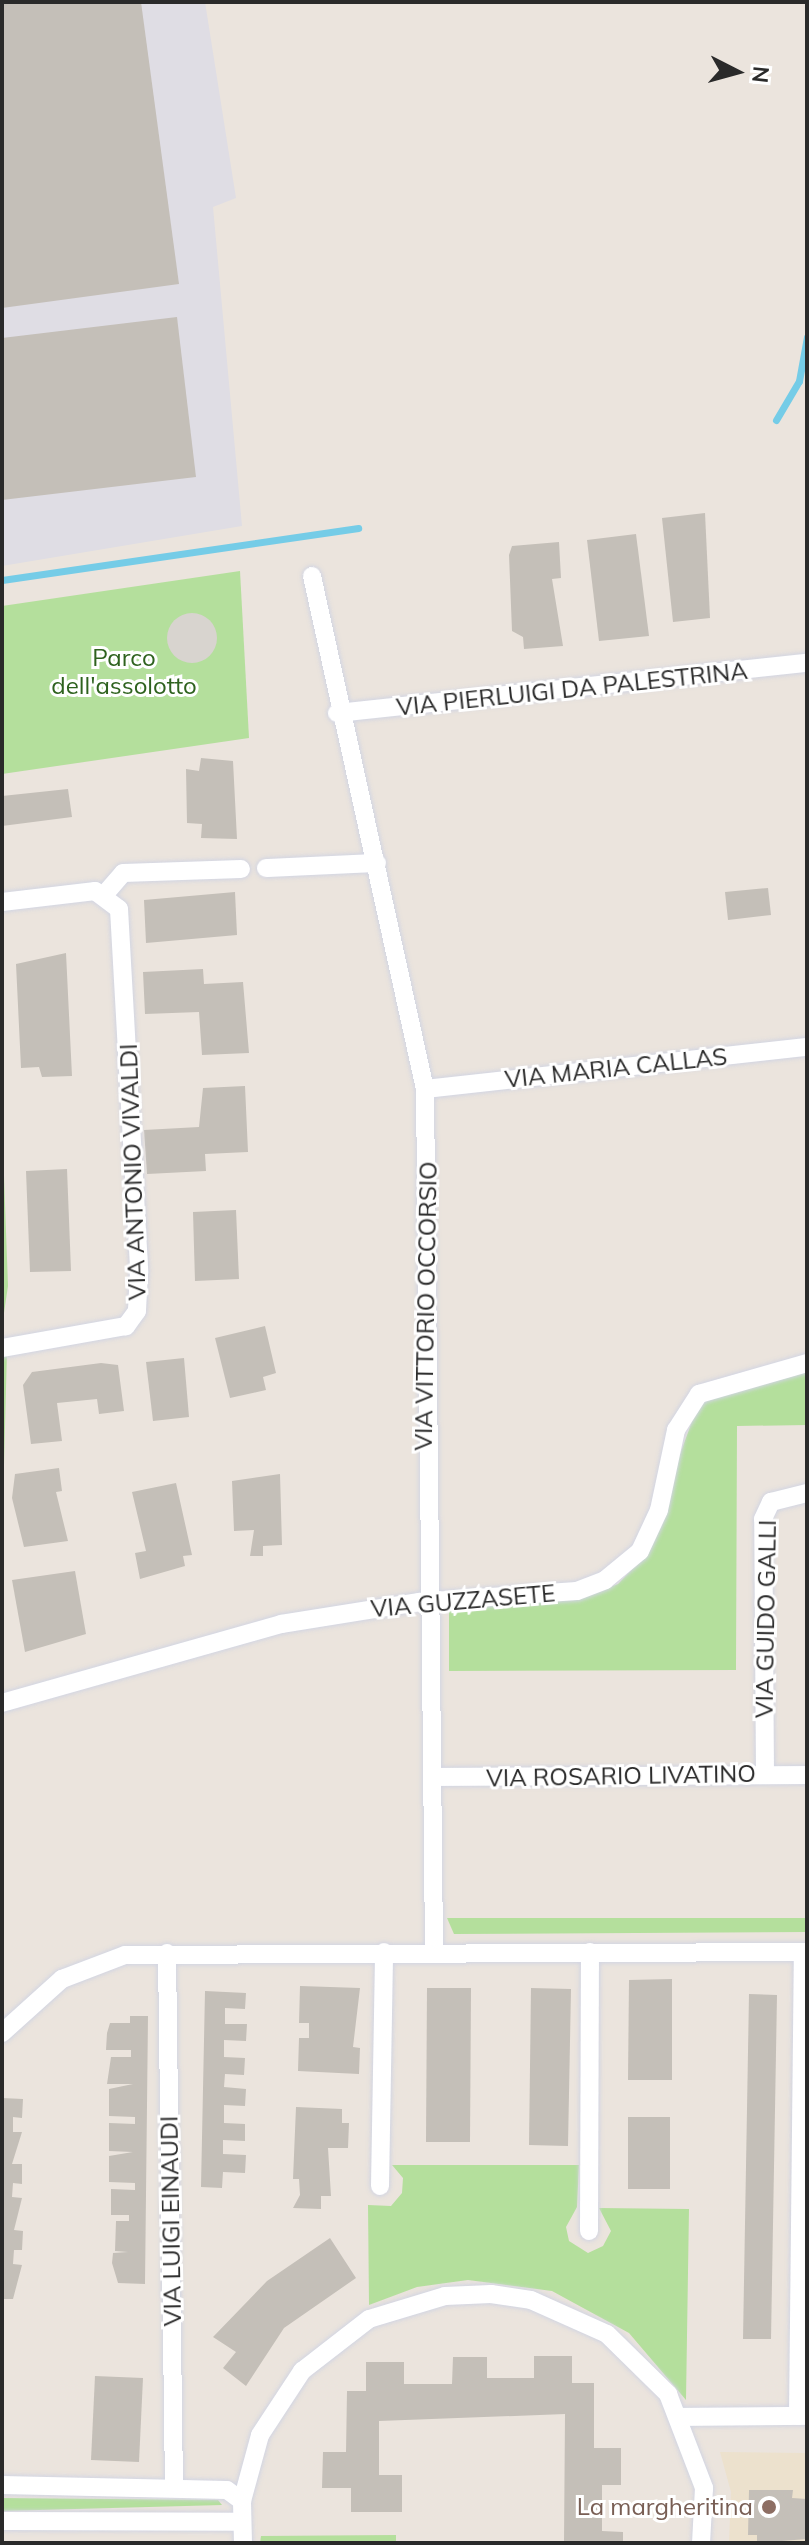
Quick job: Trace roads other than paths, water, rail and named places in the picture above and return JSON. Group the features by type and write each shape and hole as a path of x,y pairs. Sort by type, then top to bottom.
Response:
{"street":[{"name":"VIA VITTORIO OCCORSIO","path":"312,576 337,713 377,863 425,1089 430,1601 435,1777 434,1952"},
{"name":"VIA PIERLUIGI DA PALESTRINA","path":"337,713 807,663"},
{"path":"266,868 377,863"},
{"path":"2,902 104,895 123,873 241,869"},
{"name":"VIA ANTONIO VIVALDI","path":"2,1348 114,1330 137,1311 123,920 104,895"},
{"name":"VIA MARIA CALLAS","path":"425,1089 807,1047"},
{"name":"VIA GUZZASETE","path":"2,1703 281,1624 430,1601 577,1591 605,1580 640,1551 659,1510 676,1430 699,1394 807,1363"},
{"name":"VIA GUIDO GALLI","path":"765,1775 763,1519 771,1502 807,1493"},
{"name":"VIA ROSARIO LIVATINO","path":"435,1777 807,1775"},
{"path":"380,2186 384,1952"},
{"path":"589,2231 590,1952"},
{"path":"2,2032 41,1992 84,1965 167,1953 805,1952 803,2416 682,2417"},
{"name":"VIA LUIGI EINAUDI","path":"167,1953 174,2488"},
{"path":"243,2543 242,2501 260,2435 302,2371 369,2319 445,2296 491,2294 570,2314 638,2359 682,2417 704,2488 701,2543"},
{"path":"2,2485 227,2490 242,2501"},
{"path":"2,2521 242,2522"}],"waterway":[{"path":"776,420 799,381 807,337"},
{"path":"2,580 358,528"}],"place":[{"name":"La margheritina","path":"769,2507"}],"park label":[{"name":"Parco dell'assolotto","path":"124,672"}]}
